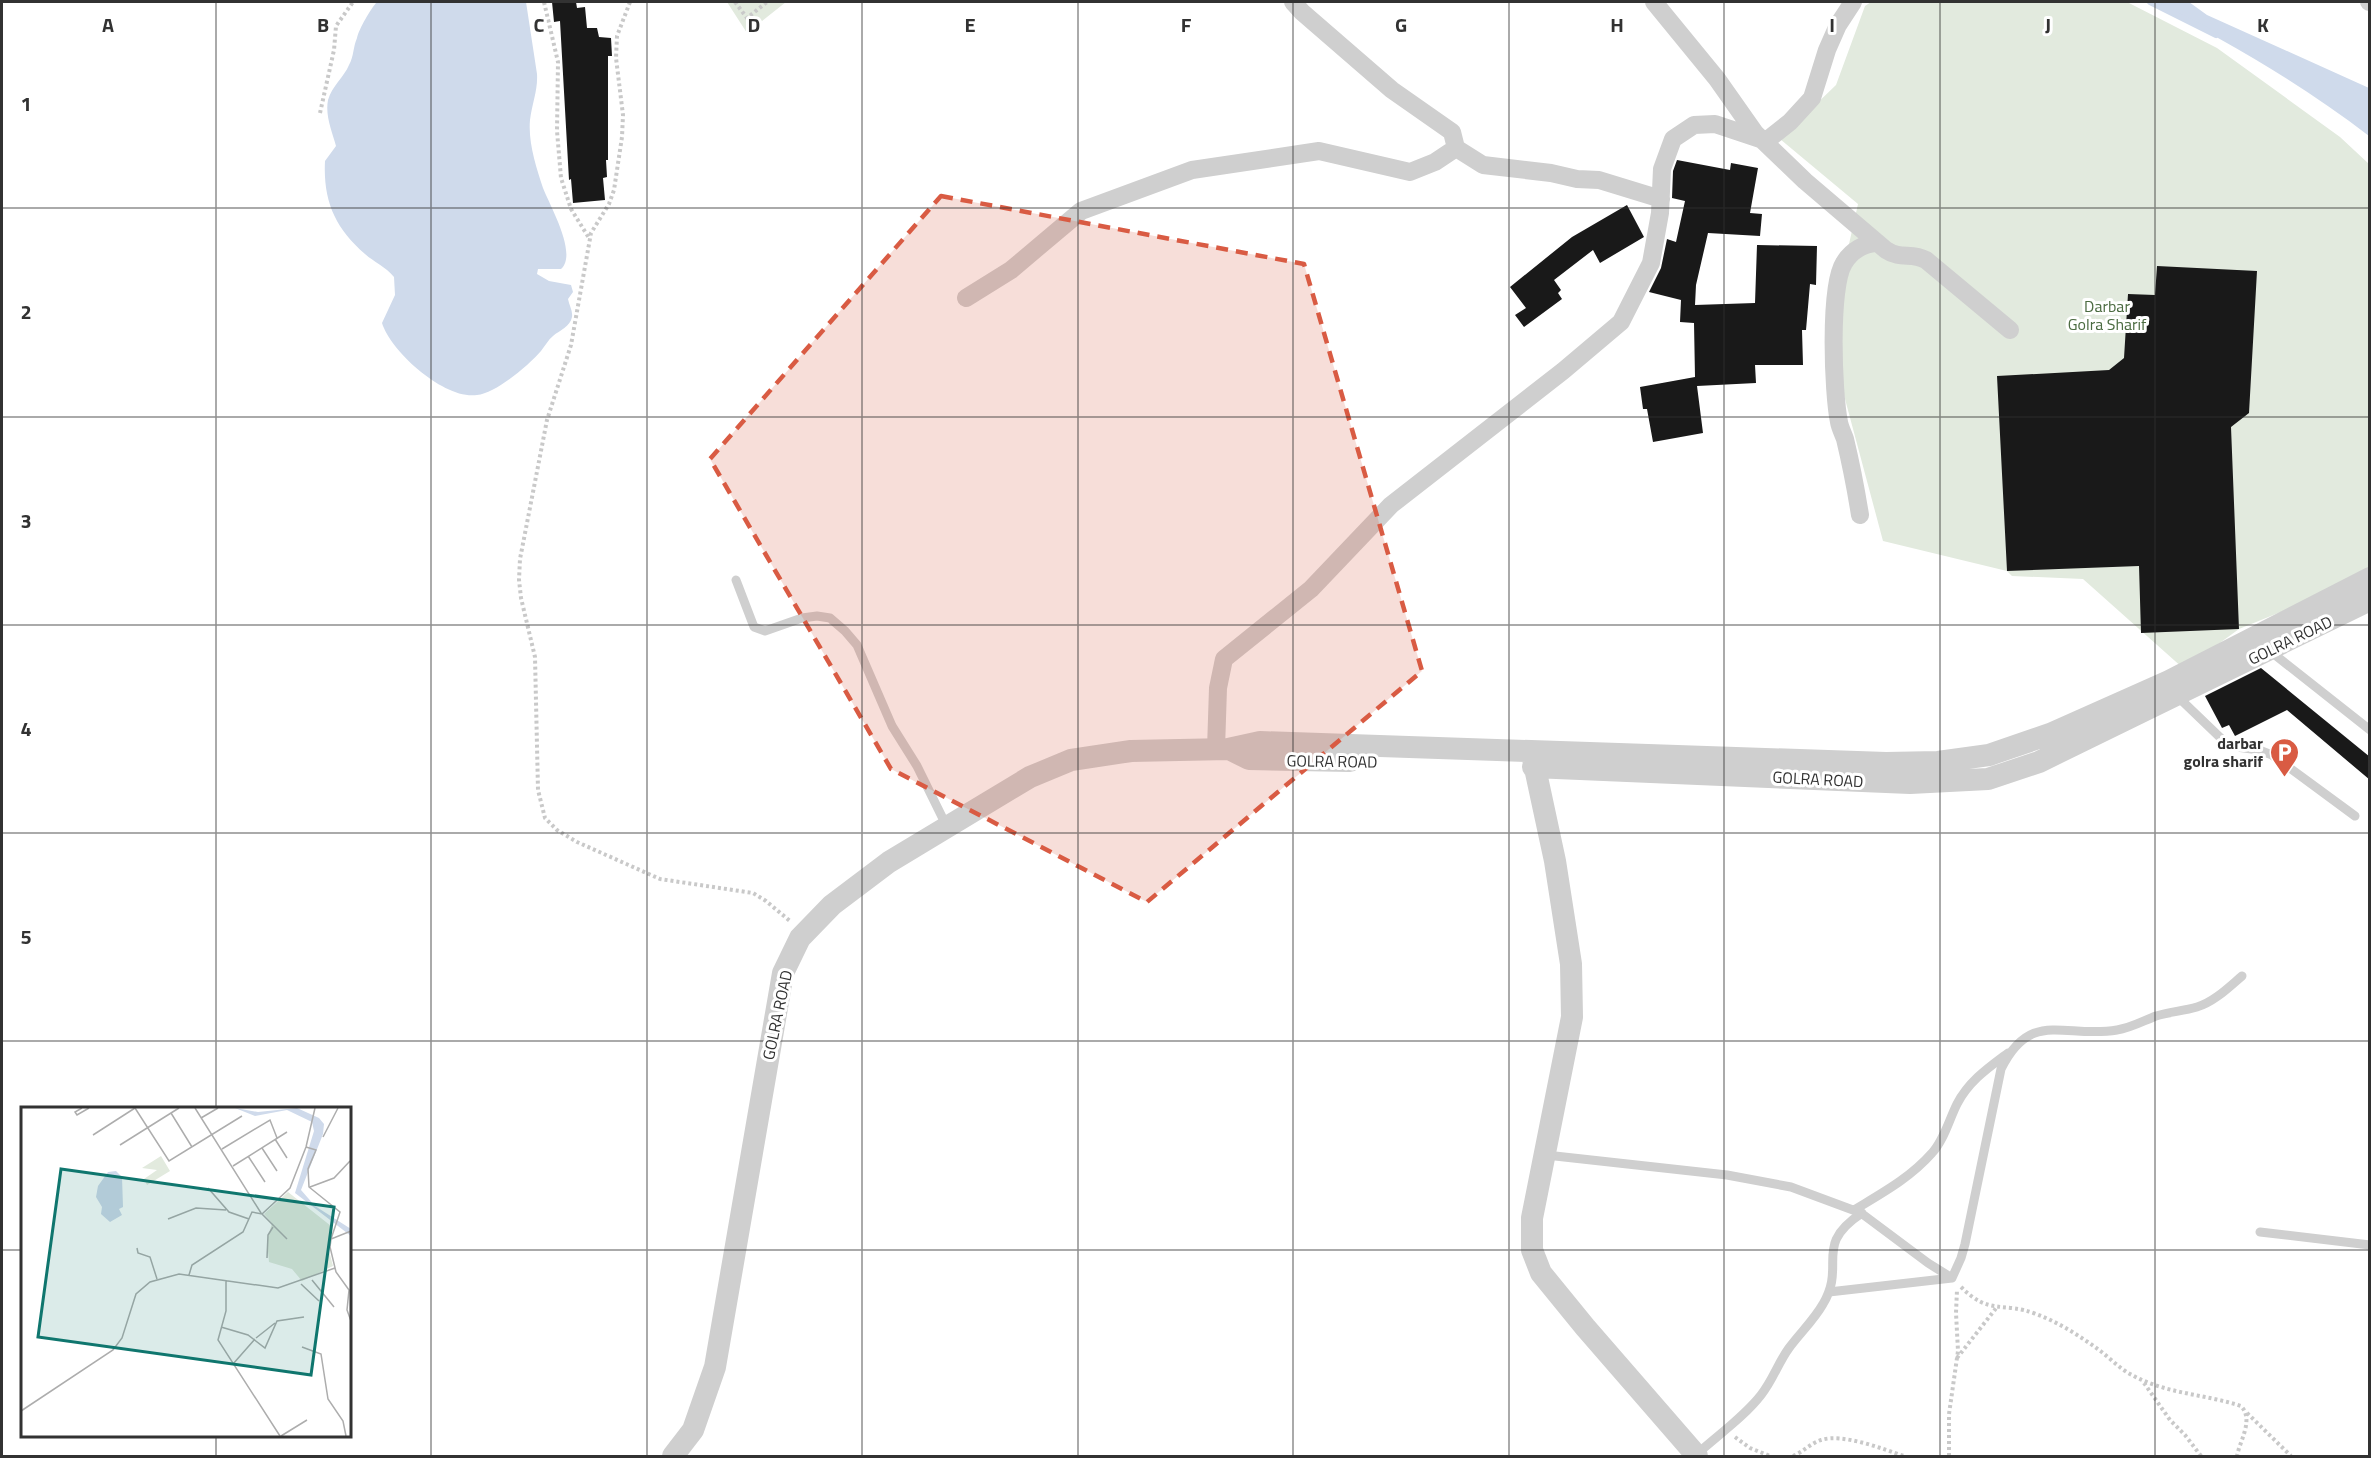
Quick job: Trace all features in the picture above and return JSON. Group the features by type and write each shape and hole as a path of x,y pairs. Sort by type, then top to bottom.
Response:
{"street":[{"path":"1293,2 1392,90 1452,132 1456,148 1483,165 1551,173 1577,179 1599,180 1661,199"},
{"path":"1654,2 1717,79 1755,133 1805,180 1894,256 1918,256 1926,260 2010,330"},
{"path":"1766,141 1790,122 1812,99 1827,50 1838,25 1853,2"},
{"path":"1222,749 1218,688 1224,659 1311,590 1391,505 1563,371 1621,322 1651,263 1661,199 1662,170 1673,139 1694,125 1715,124 1766,141"},
{"path":"966,298 1011,270 1081,211 1192,170 1319,151 1410,172 1435,162 1456,148"},
{"path":"1860,515 1839,423 1836,396 1837,296 1843,264 1860,246 1878,243"},
{"name":"GOLRA ROAD","path":"673,1456 693,1430 715,1367 783,973 804,933 832,904 880,869 1030,777 1071,760 1131,751 1222,749 1249,759 1886,763 1938,762 1989,755 2050,734 2169,681 2370,578"},
{"name":"GOLRA ROAD","path":"1533,760 1910,783 1988,779 2039,762 2370,600"},
{"path":"1533,760 1556,861 1571,975 1572,1017 1532,1218 1532,1250 1541,1274 1696,1456"}],"lane":[{"path":"736,580 754,627 765,630 802,618 830,618 857,645 892,726 917,766 947,827"},
{"path":"2269,650 2370,730"},
{"path":"2177,696 2229,746 2259,750 2272,755 2355,816"},
{"path":"1696,1456 1760,1397 1771,1382 1778,1364 1817,1314 1829,1292 1833,1244 1838,1233 1858,1212 1893,1187 1934,1151 1969,1085 1983,1071 2009,1052 2023,1037 2040,1030 2117,1030 2173,1011 2198,1006 2226,990 2242,976"},
{"path":"1952,1278 1961,1258 2001,1069 2009,1052"},
{"path":"1546,1155 1760,1180 1791,1187 1858,1212 1952,1278"},
{"path":"2260,1232 2370,1245"},
{"path":"1829,1292 1952,1278"}],"path":[{"path":"320,113 334,50 336,26 353,2"},
{"path":"544,2 558,62 557,131 561,178 570,209 590,238"},
{"path":"630,2 617,36 616,58 622,116 619,166 609,204 591,233 571,345 547,420 520,559 521,598 535,657 540,805 545,818 556,830 577,842 660,879 753,893 804,933"},
{"path":"735,2 747,18 767,2"},
{"path":"1949,1456 1949,1414 1957,1358 1958,1284 1981,1304 2019,1309 2055,1322 2142,1380 2179,1393 2241,1406 2291,1456"},
{"path":"1957,1358 1997,1307"},
{"path":"2142,1380 2170,1420 2201,1456"},
{"path":"2237,1456 2248,1419 2247,1412"},
{"path":"1726,1429 1750,1448 1770,1456"},
{"path":"1793,1456 1821,1440 1835,1438 1904,1456"}],"highlighted area":[{"path":"941,196 1304,264 1422,671 1147,902 891,769 710,459"}],"green space":[{"path":"727,2 786,2 747,33"},
{"name":"Darbar Golra Sharif","path":"1871,2 2127,2 2217,48 2340,137 2369,164 2369,572 2357,581 2239,629 2184,669 2083,579 2012,576 2007,571 1883,541 1837,369 1847,253 1858,204 1780,139 1836,85 1865,6"}],"water":[{"path":"377,2 526,2 537,74 530,120 531,146 540,180 565,242 566,253 561,269 538,269 537,274 549,281 571,285 573,292 568,299 572,317 567,326 551,338 529,364 512,378 485,393 464,395 450,390 421,372 396,347 382,323 395,295 394,277 365,254 346,234 333,213 329,201 325,161 336,146 328,118 328,100 352,58 360,29"},
{"path":"2150,2 2189,2 2207,15 2369,88 2369,136 2317,98 2262,64"}],"building":[{"path":"552,2 576,2 577,8 585,7 587,28 597,28 599,37 611,38 612,56 608,56 608,160 606,160 607,177 603,178 605,200 573,203 571,179 569,180 560,21 554,22"},
{"path":"1677,160 1730,170 1731,163 1758,168 1750,213 1762,214 1760,236 1708,233 1696,285 1695,305 1755,303 1757,245 1817,246 1816,285 1810,284 1806,330 1802,330 1803,365 1755,365 1756,383 1697,386 1703,433 1653,442 1647,409 1643,409 1640,387 1695,377 1694,323 1680,322 1681,300 1649,292 1661,268 1667,239 1676,242 1685,201 1672,198 1673,171"},
{"path":"1627,205 1644,237 1600,263 1593,250 1554,280 1561,290 1558,293 1562,299 1524,327 1515,315 1526,308 1510,287 1572,237"},
{"path":"2157,266 2257,271 2249,413 2231,427 2239,629 2141,633 2139,566 2007,571 1997,376 2109,370 2124,358 2128,294 2155,295"},
{"path":"2261,668 2370,757 2370,780 2287,710 2235,736 2229,725 2222,728 2205,696"}],"waterway":[{"path":"2150,2 2216,35"}],"place":[{"name":"darbar golra sharif","path":"2284,778"}]}
